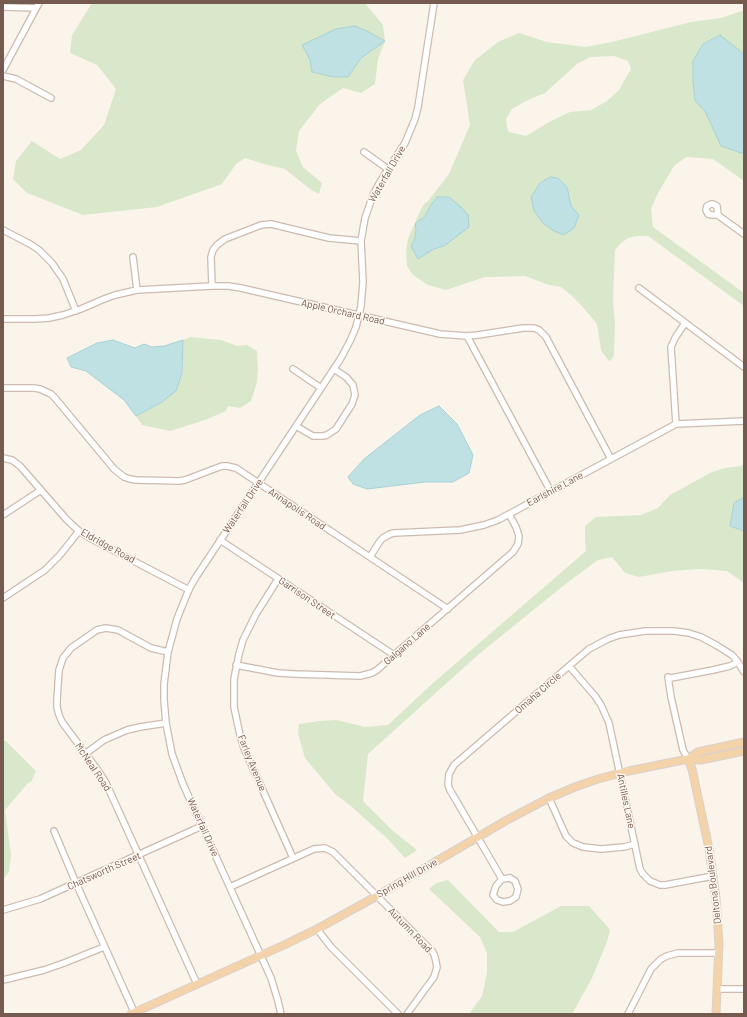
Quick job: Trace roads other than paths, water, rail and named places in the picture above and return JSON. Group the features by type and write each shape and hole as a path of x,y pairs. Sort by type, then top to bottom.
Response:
{"main road":[{"name":"Spring Hill Drive","path":"688,759 698,752 744,742"},
{"name":"Spring Hill Drive","path":"133,1014 317,929 378,896 523,810 549,798 575,787 620,773 688,759 701,760 744,751"},
{"name":"Deltona Boulevard","path":"688,759 692,769 709,849 718,920 718,988 716,1014"}],"street":[{"name":"Waterfall Drive","path":"281,1014 275,990 261,956 202,826 172,754 166,723 164,700 164,684 168,652 176,619 196,577 334,369 351,339 359,316 362,294 361,241 365,218 368,206 380,182 405,144 415,119 434,3"},
{"path":"3,7 38,6"},
{"path":"3,70 38,6"},
{"path":"3,76 16,79 51,98"},
{"path":"364,152 388,169"},
{"path":"718,215 744,234"},
{"path":"212,286 211,257 216,245 225,239 261,225 270,224 329,238 361,241"},
{"path":"3,230 39,250 52,263 63,279 76,311"},
{"path":"133,257 137,290"},
{"name":"Apple Orchard Road","path":"3,319 34,319 63,315 121,293 137,290 228,286 440,334 478,336 529,327 534,328 546,337 611,459"},
{"path":"639,288 744,367"},
{"path":"676,424 671,348 674,338 685,323"},
{"path":"467,336 551,492"},
{"path":"293,369 321,388"},
{"path":"296,426 313,436 327,435 336,429 352,404 355,395 352,385 346,377 334,369"},
{"name":"Annapolis Road","path":"3,388 34,388 50,394 55,398 114,469 130,479 180,481 218,467 227,466 236,468 448,609"},
{"name":"Earlshire Lane","path":"370,557 380,541 390,534 472,528 491,522 551,492 676,424 744,422"},
{"name":"Eldridge Road","path":"3,458 12,460 20,466 67,520 79,531 189,590"},
{"path":"3,515 41,490"},
{"name":"Galgano Lane","path":"236,665 278,673 295,674 360,676 377,670 513,552 519,540 518,532 509,514"},
{"path":"3,598 49,566 79,531"},
{"name":"Garrison Street","path":"220,540 394,655"},
{"name":"Farley Avenue","path":"278,579 248,627 243,640 236,665 234,707 240,735 247,755 294,858"},
{"name":"McNeal Road","path":"168,652 151,648 118,630 101,628 93,632 66,653 60,664 57,707 62,722 99,772 106,784 197,984"},
{"name":"Omaha Circle","path":"502,879 450,790 448,780 451,769 589,648 608,638 620,635 658,630 681,631 716,645 732,655 744,672"},
{"path":"688,759 683,750 668,677 671,678 713,670 730,666 738,662"},
{"name":"Antilles Lane","path":"569,666 595,696 606,714 612,732 642,874 654,883 660,885 713,876"},
{"path":"86,754 104,740 121,732 166,723"},
{"path":"549,798 566,836 574,843 583,847 601,849 624,847 635,844"},
{"name":"Chatsworth Street","path":"3,910 40,899 202,826"},
{"path":"54,831 133,1014"},
{"name":"Autumn Road","path":"294,858 319,848 330,850 337,854 433,952 437,962 434,978 407,1014"},
{"path":"230,887 294,858"},
{"path":"510,878 515,881 518,889 516,897 510,901 503,902 497,900 493,895 496,886 502,879 510,878"},
{"path":"317,929 331,947 398,1014"},
{"path":"3,980 44,970 104,947"},
{"path":"628,1014 652,969 661,959 678,953 718,953"},
{"path":"718,988 744,989"}],"water":[{"path":"355,26 385,41 361,58 348,77 333,77 312,72 310,60 302,45 336,29"},
{"path":"720,35 744,54 744,154 721,146 705,111 695,101 693,61 703,44"},
{"path":"550,177 558,178 567,187 571,206 579,215 574,228 564,235 554,231 543,223 534,211 531,197 540,183"},
{"path":"437,197 449,197 461,207 468,215 469,227 444,246 434,249 418,259 411,246 415,238 415,224 425,216"},
{"path":"113,340 135,348 144,344 152,347 164,346 183,340 182,373 176,391 162,402 136,416 124,400 86,371 71,367 67,358 97,343"},
{"path":"439,406 457,424 473,455 469,473 453,482 425,482 367,489 353,484 348,477 364,459 420,415"},
{"path":"744,497 744,531 730,526 734,503"}]}
